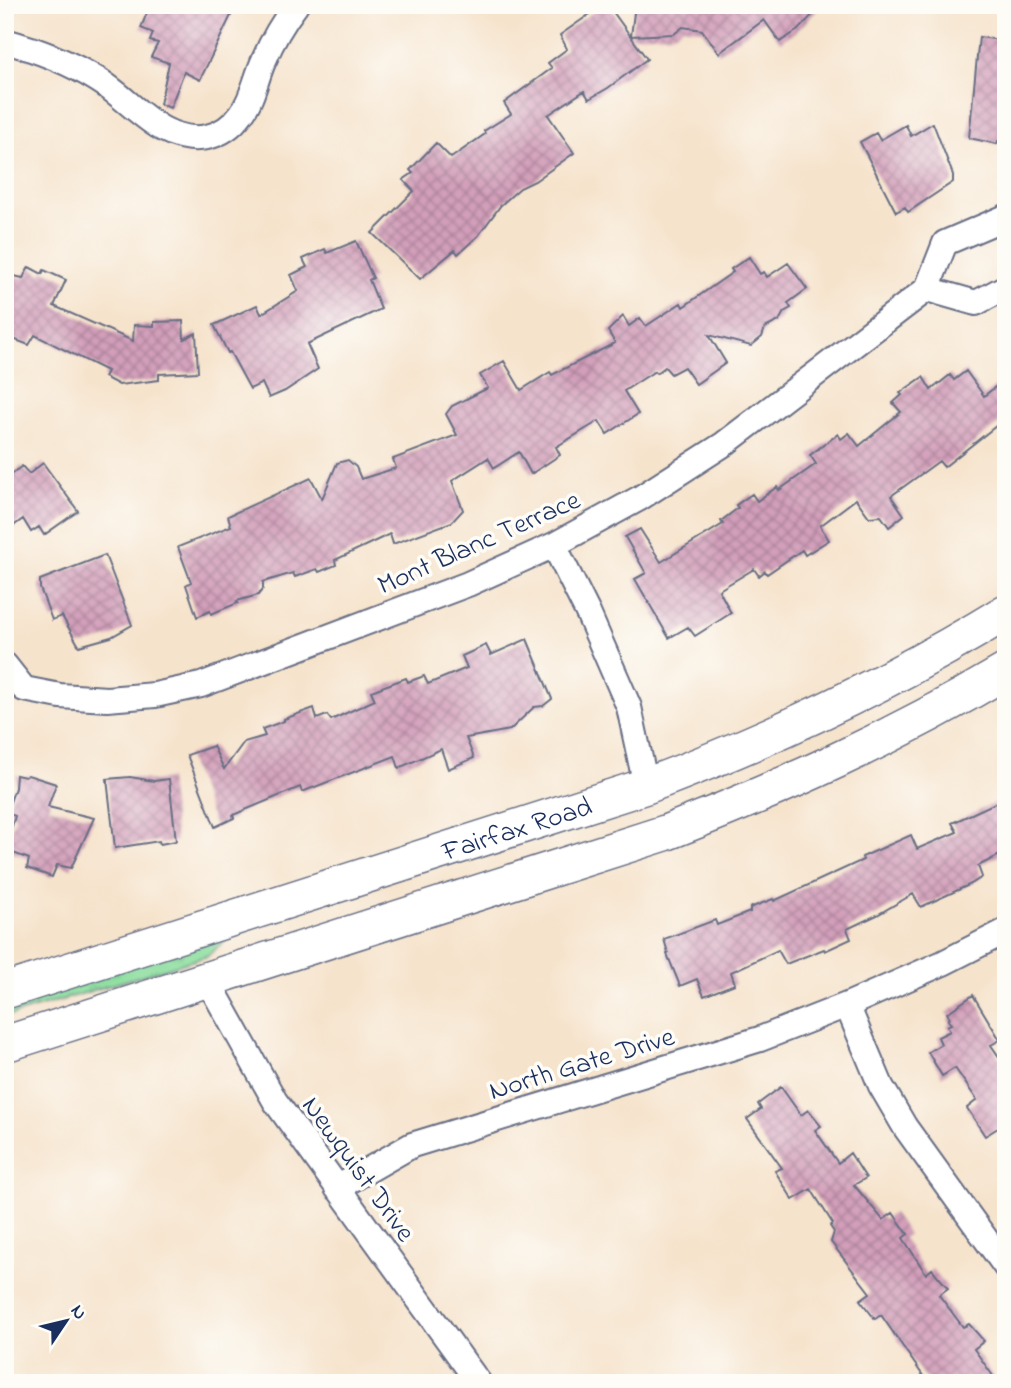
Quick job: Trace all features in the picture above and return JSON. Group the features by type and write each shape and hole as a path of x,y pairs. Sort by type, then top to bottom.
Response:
{"main road":[{"name":"Fairfax Road","path":"5,991 646,786 732,754 816,716 926,660 1006,612"},
{"name":"Fairfax Road","path":"5,1044 664,833 753,799 839,761 951,704 1006,671"},
{"path":"406,916 457,876 510,846 641,803 646,794 646,786"},
{"path":"207,979 208,970 220,955 254,928 389,881 427,856"},
{"path":"5,1004 84,978 104,960"}],"street":[{"path":"5,41 58,58 100,80 163,131 180,138 197,139 214,135 231,126 243,112 264,59 296,5"},
{"path":"1006,217 945,243 927,289 975,303 1006,287"},
{"name":"Mont Blanc Terrace","path":"5,665 24,689 60,696 107,699 155,695 201,685 468,584 554,545 640,498 724,444 927,289"},
{"path":"554,545 588,613 629,707 646,786"},
{"name":"North Gate Drive","path":"337,1188 412,1145 760,1039 943,963 1006,931"},
{"name":"Newquist Drive","path":"207,979 275,1101 478,1383"},
{"path":"847,1005 881,1086 905,1128 1006,1267"}],"green space":[{"path":"244,931 228,938 207,956 5,1017 5,1002"}],"building":[{"path":"150,5 236,5 200,80 184,72 170,108 160,104 169,63 151,57 158,43 150,41 153,33 141,28"},
{"path":"603,5 608,5 647,59 589,99 584,91 548,115 574,153 535,181 520,188 501,205 478,236 458,254 455,250 420,279 372,233 414,191 403,180 413,173 410,170 436,143 451,158 485,134 484,131 511,114 504,103 552,68 548,63 567,49 560,35"},
{"path":"635,5 822,5 798,30 780,42 764,20 719,53 702,30 683,27 674,34 631,36"},
{"path":"979,37 1006,41 1006,141 998,141 997,144 969,138"},
{"path":"933,123 953,175 953,182 908,212 905,207 896,212 860,142 876,133 880,140 906,125 911,136"},
{"path":"356,241 373,278 369,280 381,309 307,344 318,369 285,391 269,398 262,383 250,389 214,325 257,305 261,314 298,291 291,275 307,267 303,259 325,249 327,253"},
{"path":"749,257 760,274 764,272 767,277 788,263 807,289 788,303 791,308 784,312 779,321 765,328 762,337 751,346 709,335 726,363 696,384 684,367 671,374 665,367 657,373 655,371 624,391 638,414 607,434 599,421 556,447 560,455 531,474 519,452 494,468 488,458 452,481 463,510 452,522 393,544 390,534 335,560 336,565 319,572 317,569 295,577 293,573 263,582 263,589 258,595 197,617 186,585 191,582 178,547 231,526 228,516 311,478 322,499 337,463 348,460 356,467 361,479 396,468 393,459 457,435 446,414 452,406 488,388 480,375 504,361 521,390 550,372 552,375 615,343 608,331 623,316 629,326 640,318 646,326 681,303 683,307 733,272 731,269"},
{"path":"29,267 42,274 44,270 66,280 54,306 133,341 134,325 154,326 154,322 183,321 184,339 196,333 198,372 159,374 159,380 119,385 104,377 107,371 35,335 29,345 5,336 5,274 23,278"},
{"path":"966,371 984,396 1006,378 1006,418 944,467 939,461 891,496 904,515 889,527 881,516 869,517 856,499 820,526 829,540 805,555 802,550 767,574 765,571 759,576 754,569 719,590 731,613 695,636 688,627 669,638 635,579 646,573 625,537 640,529 661,562 723,524 721,521 738,508 736,505 752,494 757,501 777,487 779,490 816,464 810,455 838,434 841,439 849,433 859,446 901,412 893,403 902,395 900,393 923,377 931,390 950,375 954,380"},
{"path":"43,463 78,511 44,535 39,527 31,532 23,519 5,532 5,479 22,466 29,474"},
{"path":"105,555 132,625 111,637 79,646 62,616 52,620 40,588 40,580"},
{"path":"527,639 552,699 543,706 534,707 510,730 466,738 474,758 448,769 441,749 399,768 395,756 302,792 300,787 233,815 234,818 215,827 187,755 213,746 224,769 244,742 265,736 262,729 284,719 314,708 317,719 327,715 331,720 375,700 371,691 406,678 408,682 424,676 428,684 467,668 462,656 486,645 491,655"},
{"path":"16,775 28,775 56,784 48,807 94,818 71,868 57,865 52,877 27,868 29,859 5,850 15,816 6,813 15,788"},
{"path":"130,777 154,781 169,779 176,841 115,848 107,779"},
{"path":"1006,798 1006,852 978,866 982,877 971,884 921,907 913,894 847,929 851,939 825,951 824,949 786,964 778,950 731,972 735,984 704,996 697,979 680,986 664,939 715,920 717,925 750,912 750,908 773,899 774,901 911,835 917,849 957,832 952,823"},
{"path":"973,995 1000,1040 991,1045 1006,1067 1006,1123 985,1136 967,1108 977,1100 955,1068 942,1076 928,1052 941,1044 938,1037 950,1031 947,1026 951,1024 948,1020 950,1018 947,1013"},
{"path":"781,1087 801,1115 808,1110 821,1126 815,1130 838,1163 850,1153 866,1178 854,1185 883,1220 893,1213 908,1234 903,1238 926,1274 932,1269 948,1288 939,1295 963,1327 969,1324 984,1341 974,1349 998,1383 928,1383 881,1315 875,1319 860,1300 870,1293 831,1242 834,1232 830,1226 833,1224 811,1189 793,1200 775,1171 782,1168 747,1119 761,1109 758,1104"}]}
